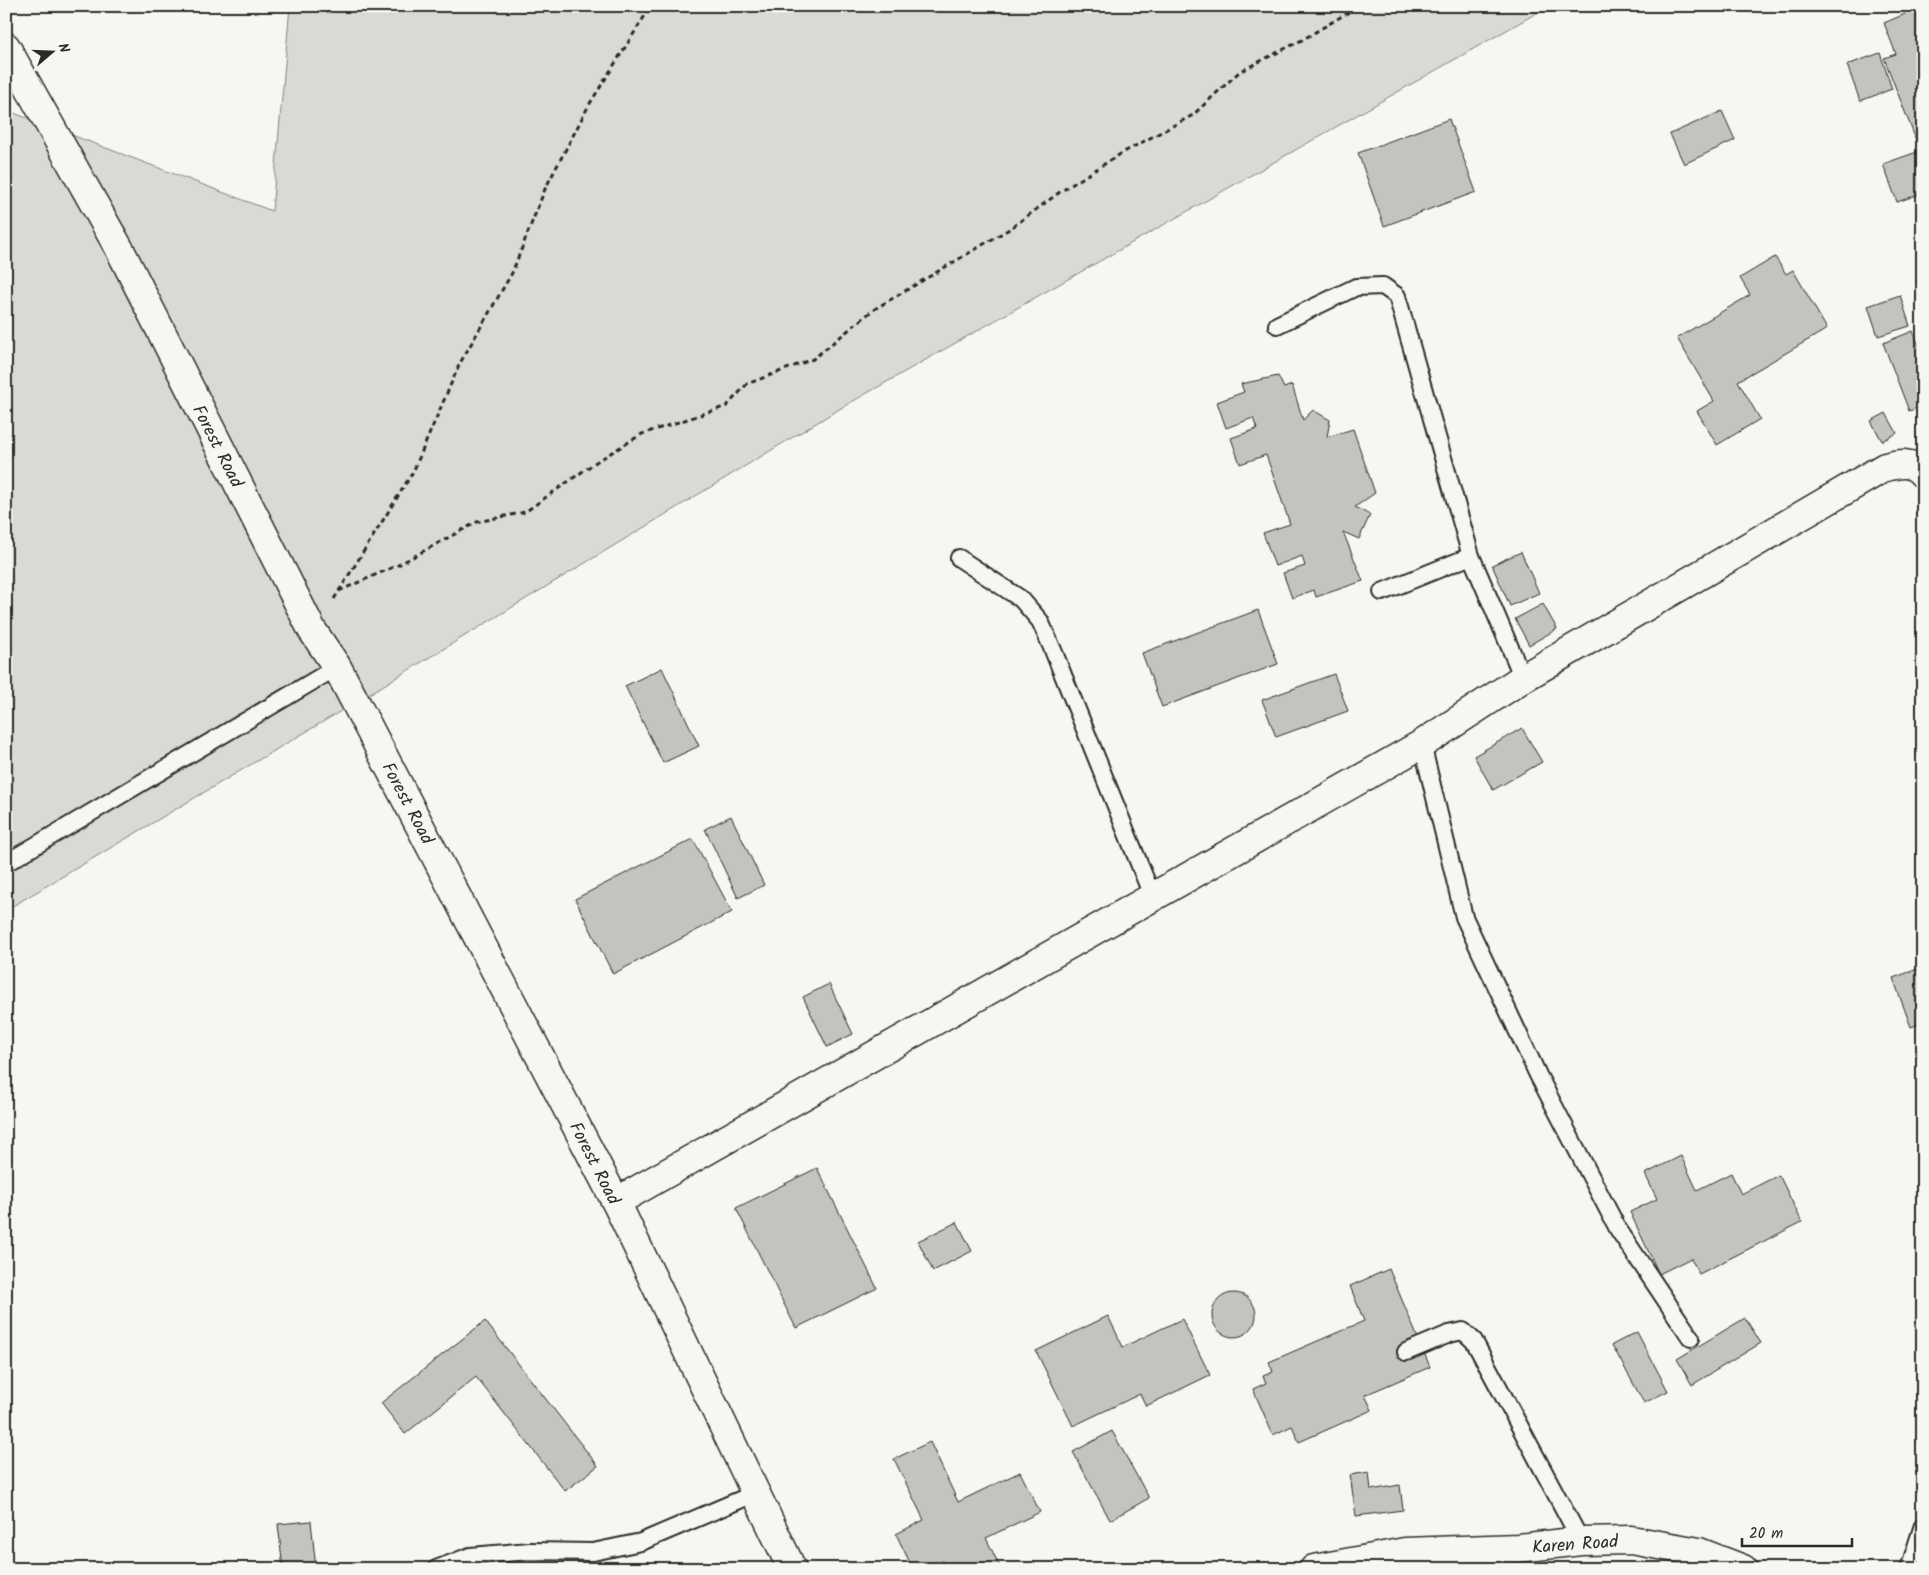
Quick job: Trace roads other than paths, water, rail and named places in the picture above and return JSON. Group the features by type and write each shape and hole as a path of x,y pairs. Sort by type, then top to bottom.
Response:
{"street":[{"name":"Forest Road","path":"6,47 120,250 312,630 337,667 616,1202 792,1569"},
{"path":"616,1202 1422,744 1523,678 1885,467 1904,462 1918,469 1923,474"},
{"name":"Karen Road","path":"1314,1569 1406,1552 1518,1548 1581,1541 1631,1540 1699,1552 1743,1569"}],"lane":[{"path":"1277,325 1356,287 1383,286 1397,296 1471,556 1523,678"},
{"path":"1382,592 1471,556"},
{"path":"959,558 1021,599 1040,621 1054,650 1153,898"},
{"path":"6,863 337,667"},
{"path":"1422,744 1464,917 1538,1075 1618,1229 1691,1338"},
{"path":"1406,1352 1449,1334 1463,1332 1474,1341 1581,1541"},
{"path":"436,1569 470,1556 530,1551 593,1552 640,1542 756,1493"},
{"path":"1908,1569 1923,1525"}]}
